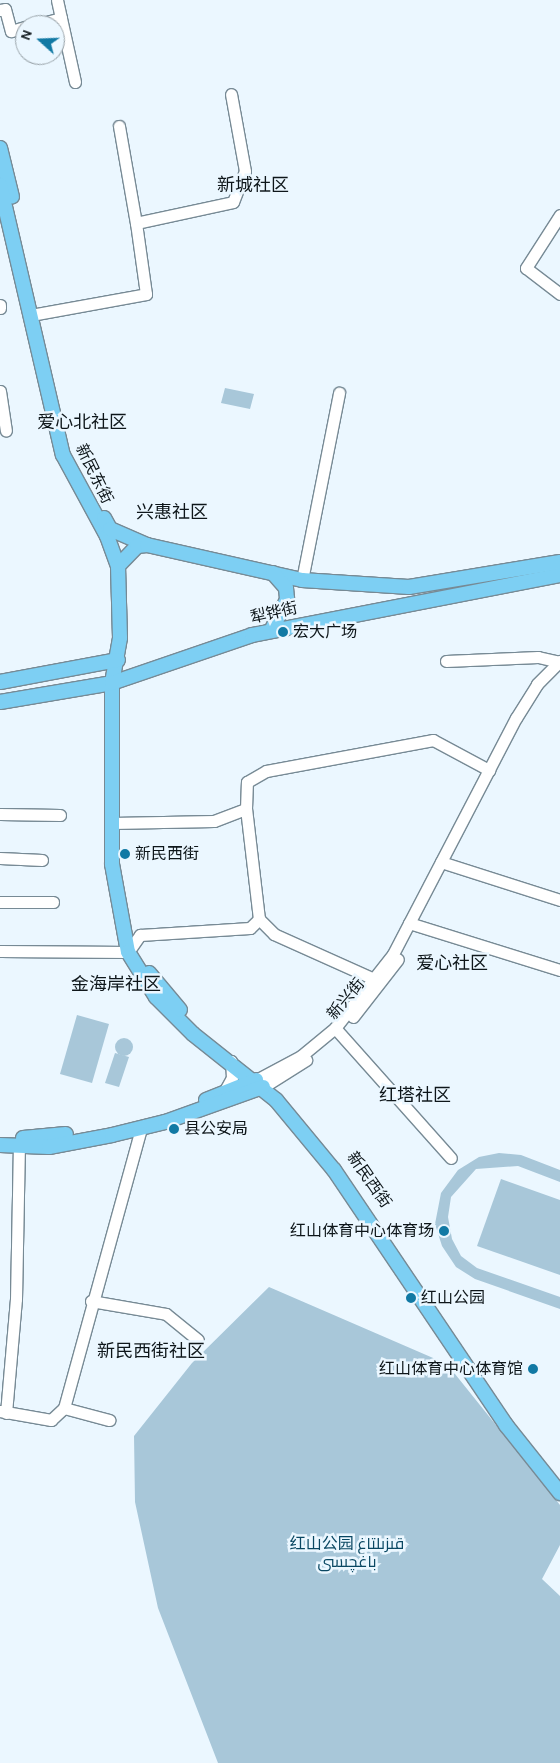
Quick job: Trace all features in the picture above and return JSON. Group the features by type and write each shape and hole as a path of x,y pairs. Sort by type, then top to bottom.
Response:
{"main road":[{"name":"新民东街","path":"0,148 63,455 107,536 118,566 118,660"},
{"name":"新民东街","path":"0,186 63,433 79,475 110,529 147,545"},
{"path":"118,566 137,546 147,545"},
{"name":"犁铧街","path":"147,545 302,580 409,587 560,562"},
{"path":"271,631 287,599 286,588 272,573"},
{"name":"犁铧街","path":"0,702 116,682 271,631 560,575"},
{"path":"0,682 118,660"},
{"name":"新民西街","path":"118,660 116,682 115,896 131,948 156,997 193,1034 231,1062 263,1082 334,1170 506,1425 560,1493"},
{"name":"新民西街","path":"131,948 151,976 184,1014 263,1082 344,1174 469,1361 560,1484"},
{"name":"新兴街","path":"0,1137 53,1137 114,1126 263,1082"},
{"name":"新兴街","path":"0,1145 48,1147 141,1128 263,1082"}],"street":[{"path":"57,0 60,15"},
{"path":"0,10 5,9 11,31 15,30"},
{"path":"65,35 76,82"},
{"path":"136,223 233,202 245,171 231,94"},
{"path":"34,314 146,294 119,126"},
{"path":"560,215 526,268 560,294"},
{"path":"0,391 6,431"},
{"path":"302,580 339,393"},
{"path":"446,661 538,657 560,661"},
{"name":"新兴街","path":"444,862 489,770 537,684 560,661"},
{"name":"新兴街","path":"263,1082 337,1030 382,983 444,862 521,720 542,688 560,671"},
{"path":"374,979 274,934 259,919 246,809 247,782 266,771 433,740 489,770"},
{"path":"115,823 214,821 246,809"},
{"path":"0,814 60,815"},
{"path":"0,858 42,860"},
{"path":"444,862 560,900"},
{"path":"0,902 53,902"},
{"path":"0,951 131,948 140,935 250,928 259,919"},
{"path":"412,924 560,970"},
{"name":"新兴街","path":"337,1030 412,924"},
{"path":"337,1030 451,1158"},
{"path":"223,1094 232,1078 231,1062"},
{"path":"19,1147 16,1299 3,1412 51,1420 64,1408 91,1301 141,1128"},
{"path":"91,1301 166,1314 198,1340"},
{"path":"64,1408 109,1420"}],"green space":[{"path":"225,388 254,394 250,409 221,403"},
{"path":"77,1015 109,1024 92,1083 60,1074"},
{"path":"124,1038 130,1041 133,1047 130,1053 124,1056 118,1053 115,1047 118,1041"},
{"path":"115,1053 129,1057 119,1087 105,1083"},
{"name":"红山体育中心体育场","path":"499,1153 521,1155 560,1170 560,1182 518,1166 476,1169 451,1197 448,1217 452,1239 461,1256 477,1268 560,1297 560,1309 475,1279 456,1267 442,1246 435,1224 441,1193 458,1170 479,1157"},
{"path":"501,1179 560,1200 560,1275 477,1246"},
{"name":"红山公园 قىزىلتاغ باغچىسى","path":"269,1287 447,1364 560,1505 560,1545 542,1579 560,1596 560,1763 218,1763 158,1608 135,1502 134,1436 192,1363"}],"place":[{"name":"宏大广场","path":"283,632"},
{"name":"新民西街","path":"125,854"},
{"name":"县公安局","path":"174,1129"},
{"name":"红山体育中心体育场","path":"444,1231"},
{"name":"红山公园","path":"411,1298"},
{"name":"红山体育中心体育馆","path":"533,1369"}],"district":[{"name":"新城社区","path":"253,185"},
{"name":"爱心北社区","path":"82,422"},
{"name":"兴惠社区","path":"172,512"},
{"name":"爱心社区","path":"452,963"},
{"name":"金海岸社区","path":"116,984"},
{"name":"红塔社区","path":"415,1095"},
{"name":"新民西街社区","path":"151,1351"}]}
